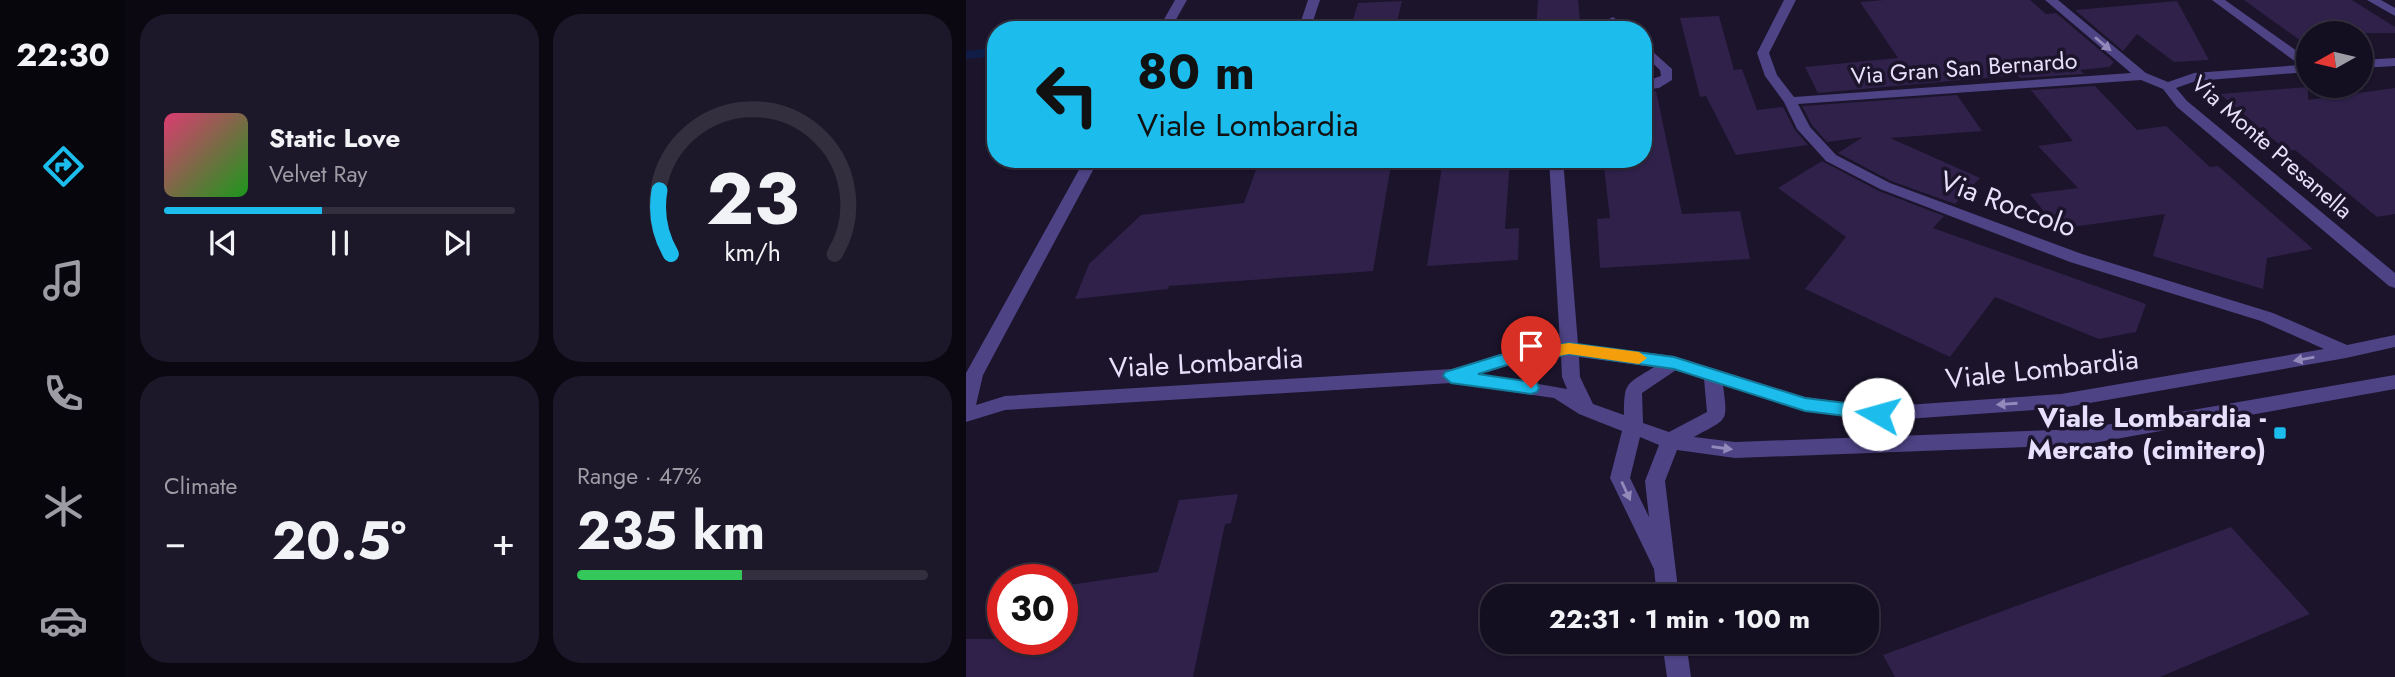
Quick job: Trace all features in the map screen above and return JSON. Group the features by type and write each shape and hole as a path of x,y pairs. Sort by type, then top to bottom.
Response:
{"street":[{"path":"1169,21 1181,0"},
{"path":"1307,21 1314,0"},
{"name":"Via Roccolo","path":"1790,0 1763,53 1772,76 1790,101 1804,129 1831,158 1885,186 2076,258 2267,317 2346,352"},
{"name":"Via Monte Presanella","path":"2051,0 2142,76 2168,86 2182,104 2395,282"},
{"path":"2218,0 2296,58"},
{"path":"2373,0 2395,13"},
{"path":"1652,56 1666,69 1668,77 1652,85"},
{"path":"2373,63 2395,62"},
{"path":"2168,86 2193,77 2296,68"},
{"name":"Via Gran San Bernardo","path":"1790,101 2142,76"},
{"path":"966,408 975,375 1088,168"},
{"path":"1557,168 1571,377 1586,409"},
{"name":"Viale Lombardia","path":"1451,376 1510,358 1569,349 1674,363 1713,373 1805,404 1878,414 2061,401 2346,352 2395,341"},
{"path":"1665,573 1620,478 1633,426 1633,390 1674,363"},
{"path":"1666,584 1655,481 1670,441 1717,415 1713,373"},
{"name":"Viale Lombardia","path":"966,415 1005,403 1451,376 1558,392 1586,409 1670,441 1735,450 2082,437 2395,383"},
{"path":"1676,654 1679,677"}],"building":[{"path":"1538,0 1578,0 1580,21 1537,21"},
{"path":"2030,0 2046,14 2056,13 2114,62 2109,67 2080,70 2084,74 2020,78 2017,75 1818,93 1805,67 1898,58 1860,2"},
{"path":"2244,0 2352,0 2395,27 2395,33 2373,33 2373,21 2296,21 2296,37"},
{"path":"1402,1 1397,21 1353,21 1358,3"},
{"path":"2177,1 2209,60 2174,62 2137,34 2123,51 2075,10"},
{"path":"1719,16 1734,70 1742,69 1757,110 1783,107 1795,130 1808,145 1736,155 1706,96 1700,97 1680,18"},
{"path":"2095,86 2137,130 2166,126 2210,167 2218,166 2313,249 2267,258 2263,289 2153,256 2165,214 2058,229 2030,194 2078,188 2038,146 2073,141 2031,90"},
{"path":"2296,88 2296,98 2308,100 2373,98 2373,91 2395,88 2395,214 2377,217 2295,150 2287,151 2220,94"},
{"path":"1656,91 1682,214 1740,211 1750,259 1600,268 1597,219 1610,218 1604,168 1652,168 1652,92"},
{"path":"1957,95 1982,131 1890,138 1980,178 1955,204 1891,181 1838,153 1863,137 1827,142 1812,125 1802,106"},
{"path":"1822,161 1879,191 1944,216 1933,228 2146,304 2136,332 2099,339 1995,297 1950,357 1805,289 1846,237 1778,188"},
{"path":"1257,168 1390,168 1373,271 1169,286 1168,289 1075,299 1089,264 1141,215 1244,203"},
{"path":"1442,168 1509,168 1505,229 1519,228 1518,260 1427,266"},
{"path":"1238,494 1231,523 1225,524 1193,677 966,677 966,639 987,639 987,655 1078,655 1078,584 1158,572 1179,500"},
{"path":"2231,527 2310,614 2160,677 1895,677 1883,655"}],"waterway":[{"path":"966,55 987,53"}],"slow traffic":[{"path":"1536,354 1569,349 1639,358"}],"place":[{"name":"Viale Lombardia - Mercato (cimitero)","path":"2280,433"}],"route":[{"path":"1531,388 1451,376 1510,358 1569,349 1674,363 1713,373 1805,404 1878,414"}]}
